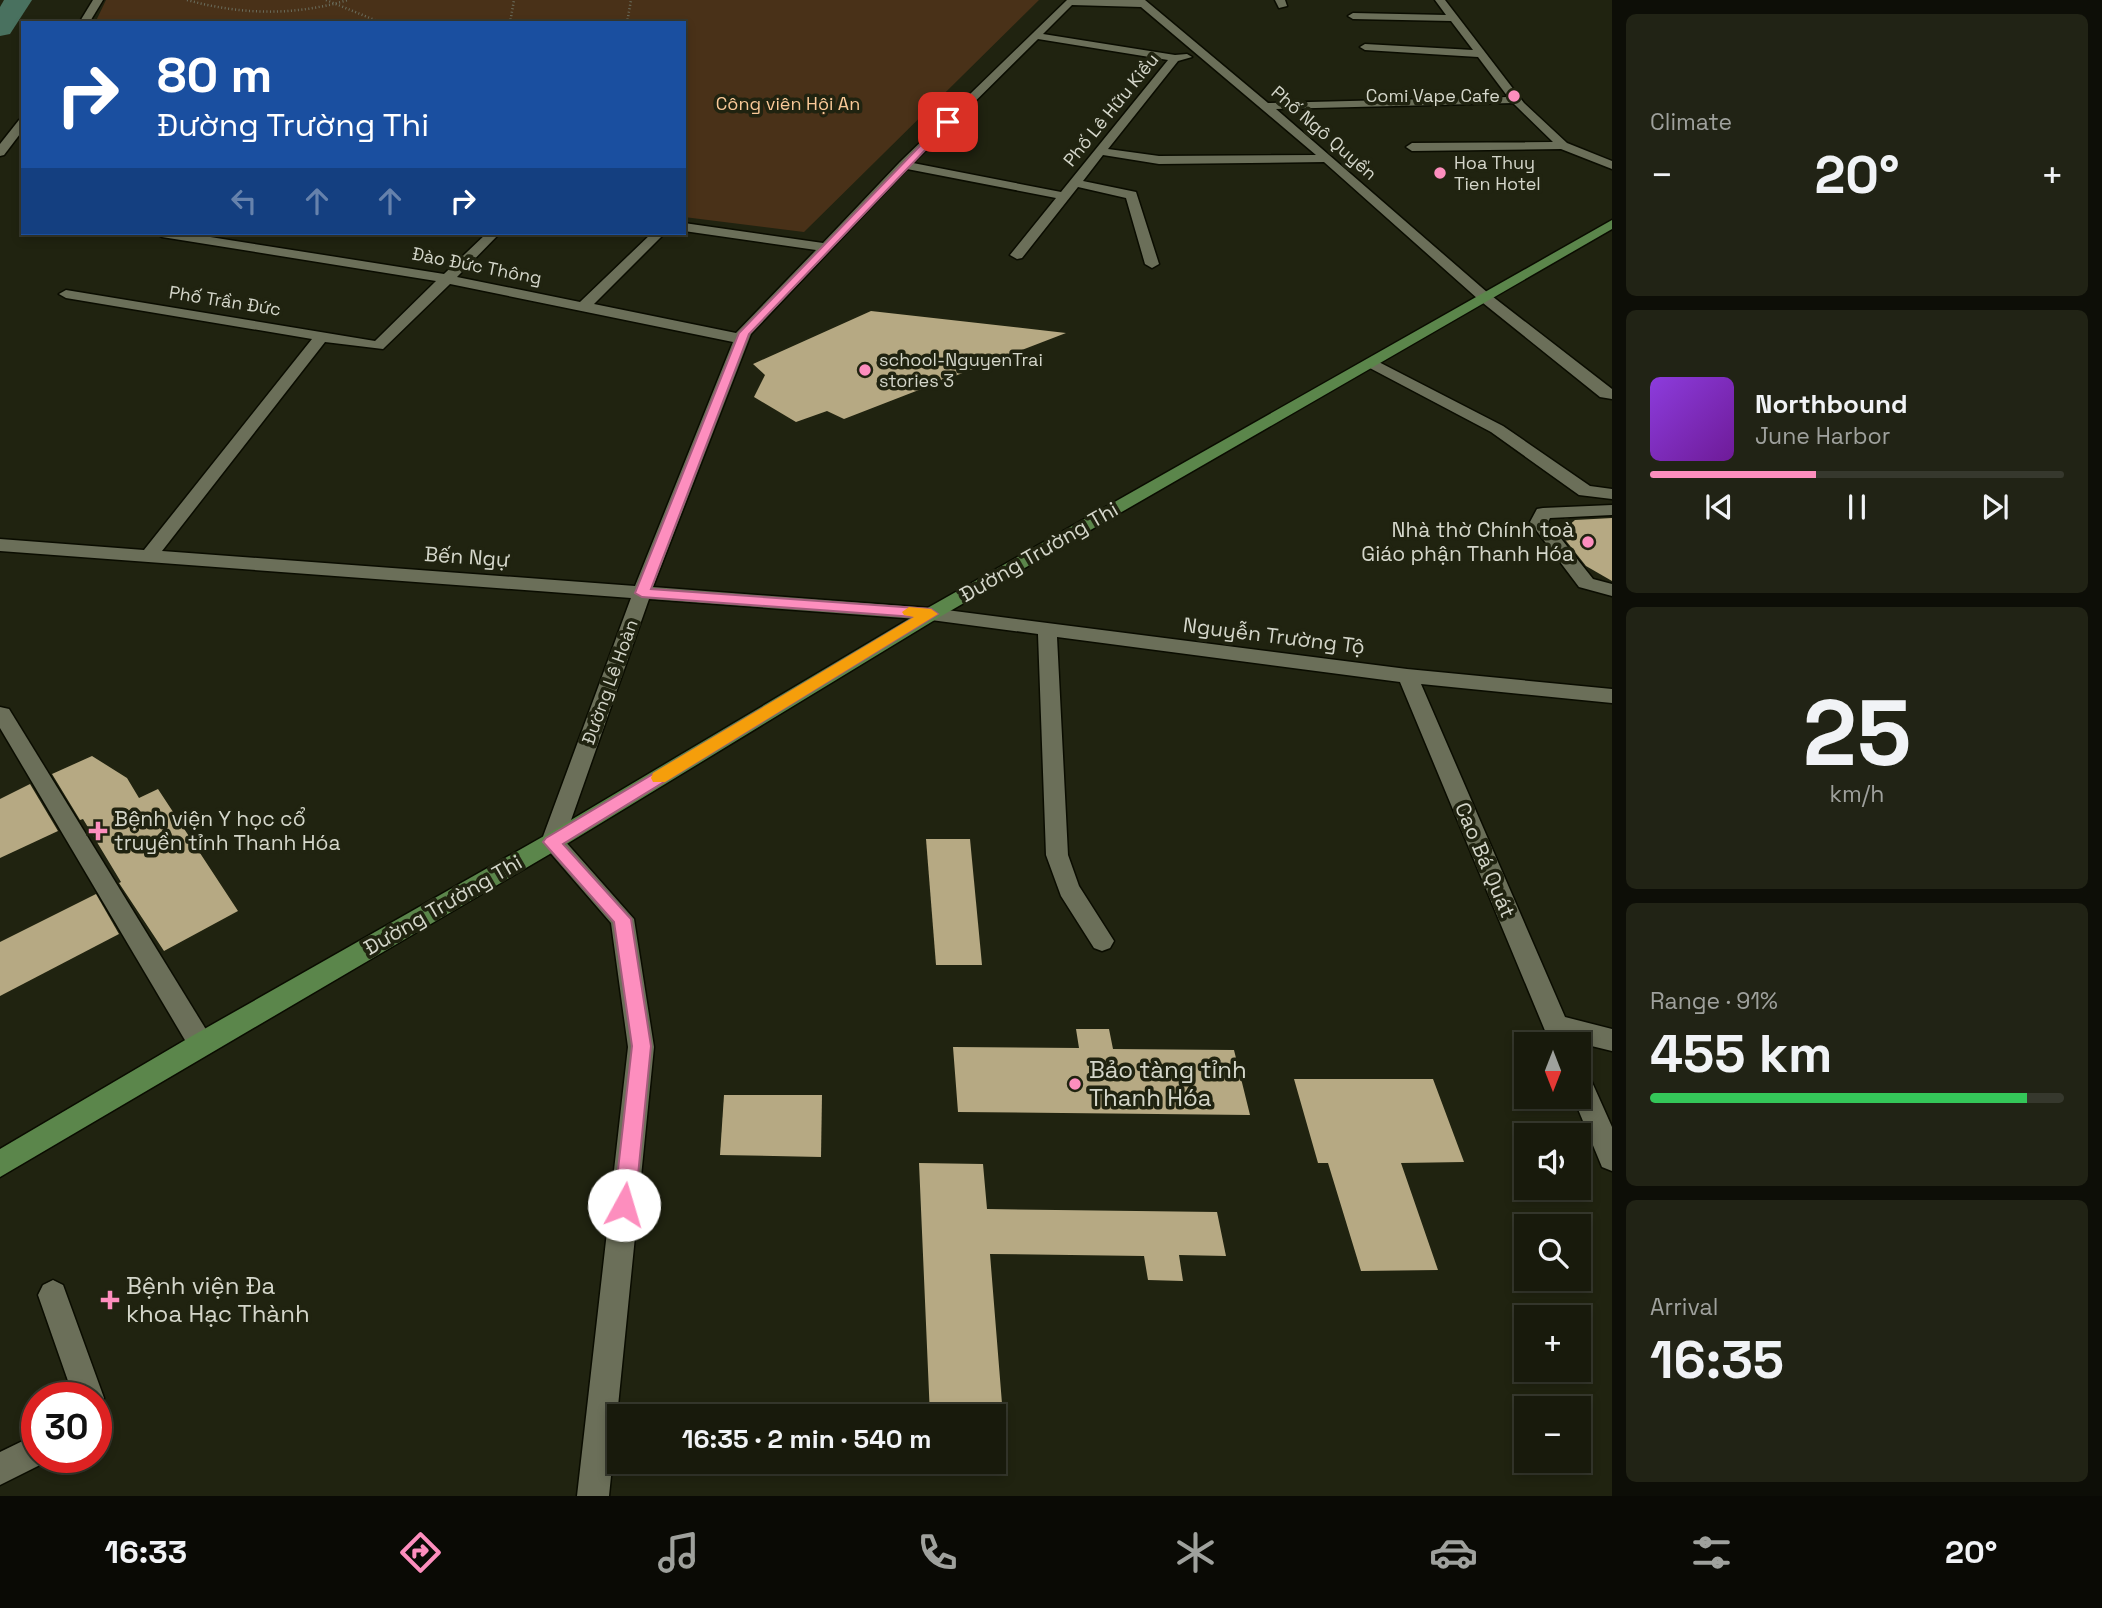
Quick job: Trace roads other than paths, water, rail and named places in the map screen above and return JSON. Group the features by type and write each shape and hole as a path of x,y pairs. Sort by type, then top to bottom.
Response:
{"main road":[{"name":"Đường Trường Thi","path":"0,1164 201,1044 552,842 931,614 1612,223"}],"street":[{"path":"85,21 98,0"},
{"path":"1440,0 1516,100 1563,145 1612,165"},
{"path":"1072,1 1142,2"},
{"name":"Đường Lê Hoàn","path":"552,842 642,593 744,333 904,165 1072,1"},
{"name":"Phố Ngô Quyền","path":"1142,2 1267,106 1483,296 1606,394 1612,394"},
{"path":"1353,16 1453,18"},
{"path":"1037,36 1175,58 1207,56"},
{"path":"1365,47 1481,54"},
{"name":"Phố Lê Hữu Kiều","path":"1017,255 1175,58"},
{"path":"1267,106 1516,100"},
{"path":"0,152 17,141"},
{"path":"1412,148 1563,145"},
{"path":"1100,151 1159,160 1328,159"},
{"path":"904,165 1064,196"},
{"path":"1074,183 1132,195 1152,264"},
{"path":"686,227 826,247"},
{"name":"Đào Đức Thông","path":"174,235 449,279 742,339"},
{"path":"449,279 492,235"},
{"path":"584,306 657,235"},
{"name":"Phố Trần Đức","path":"66,294 378,346 449,279"},
{"path":"149,556 322,336"},
{"path":"1371,363 1497,429 1585,491 1612,494"},
{"path":"1612,510 1556,510 1542,513 1539,522 1586,583 1612,590"},
{"name":"Bến Ngự","path":"0,545 931,614"},
{"name":"Nguyễn Trường Tộ","path":"931,614 1407,676 1612,696"},
{"path":"1047,630 1057,855 1069,889 1102,941"},
{"name":"Cao Bá Quát","path":"1407,676 1559,1032"},
{"path":"2,714 201,1044"},
{"path":"552,842 622,919 641,1046 593,1496"},
{"path":"1591,1038 1612,1040"},
{"path":"1591,1107 1610,1148"},
{"path":"53,1295 83,1382"},
{"path":"0,1469 21,1458"}],"waterway":[{"path":"0,28 18,0"}],"place":[{"name":"Comi Vape Cafe","path":"1514,96"},
{"name":"Hoa Thuy Tien Hotel","path":"1440,173"},
{"name":"school-NguyenTrai stories 3","path":"865,370"},
{"name":"Nhà thờ Chính toà Giáo phận Thanh Hóa","path":"1588,542"},
{"name":"Bệnh viện Y học cổ truyền tỉnh Thanh Hóa","path":"98,831"},
{"name":"Bảo tàng tỉnh Thanh Hóa","path":"1075,1084"},
{"name":"Bệnh viện Đa khoa Hạc Thành","path":"110,1300"}],"park label":[{"name":"Công viên Hội An","path":"788,104"}]}
